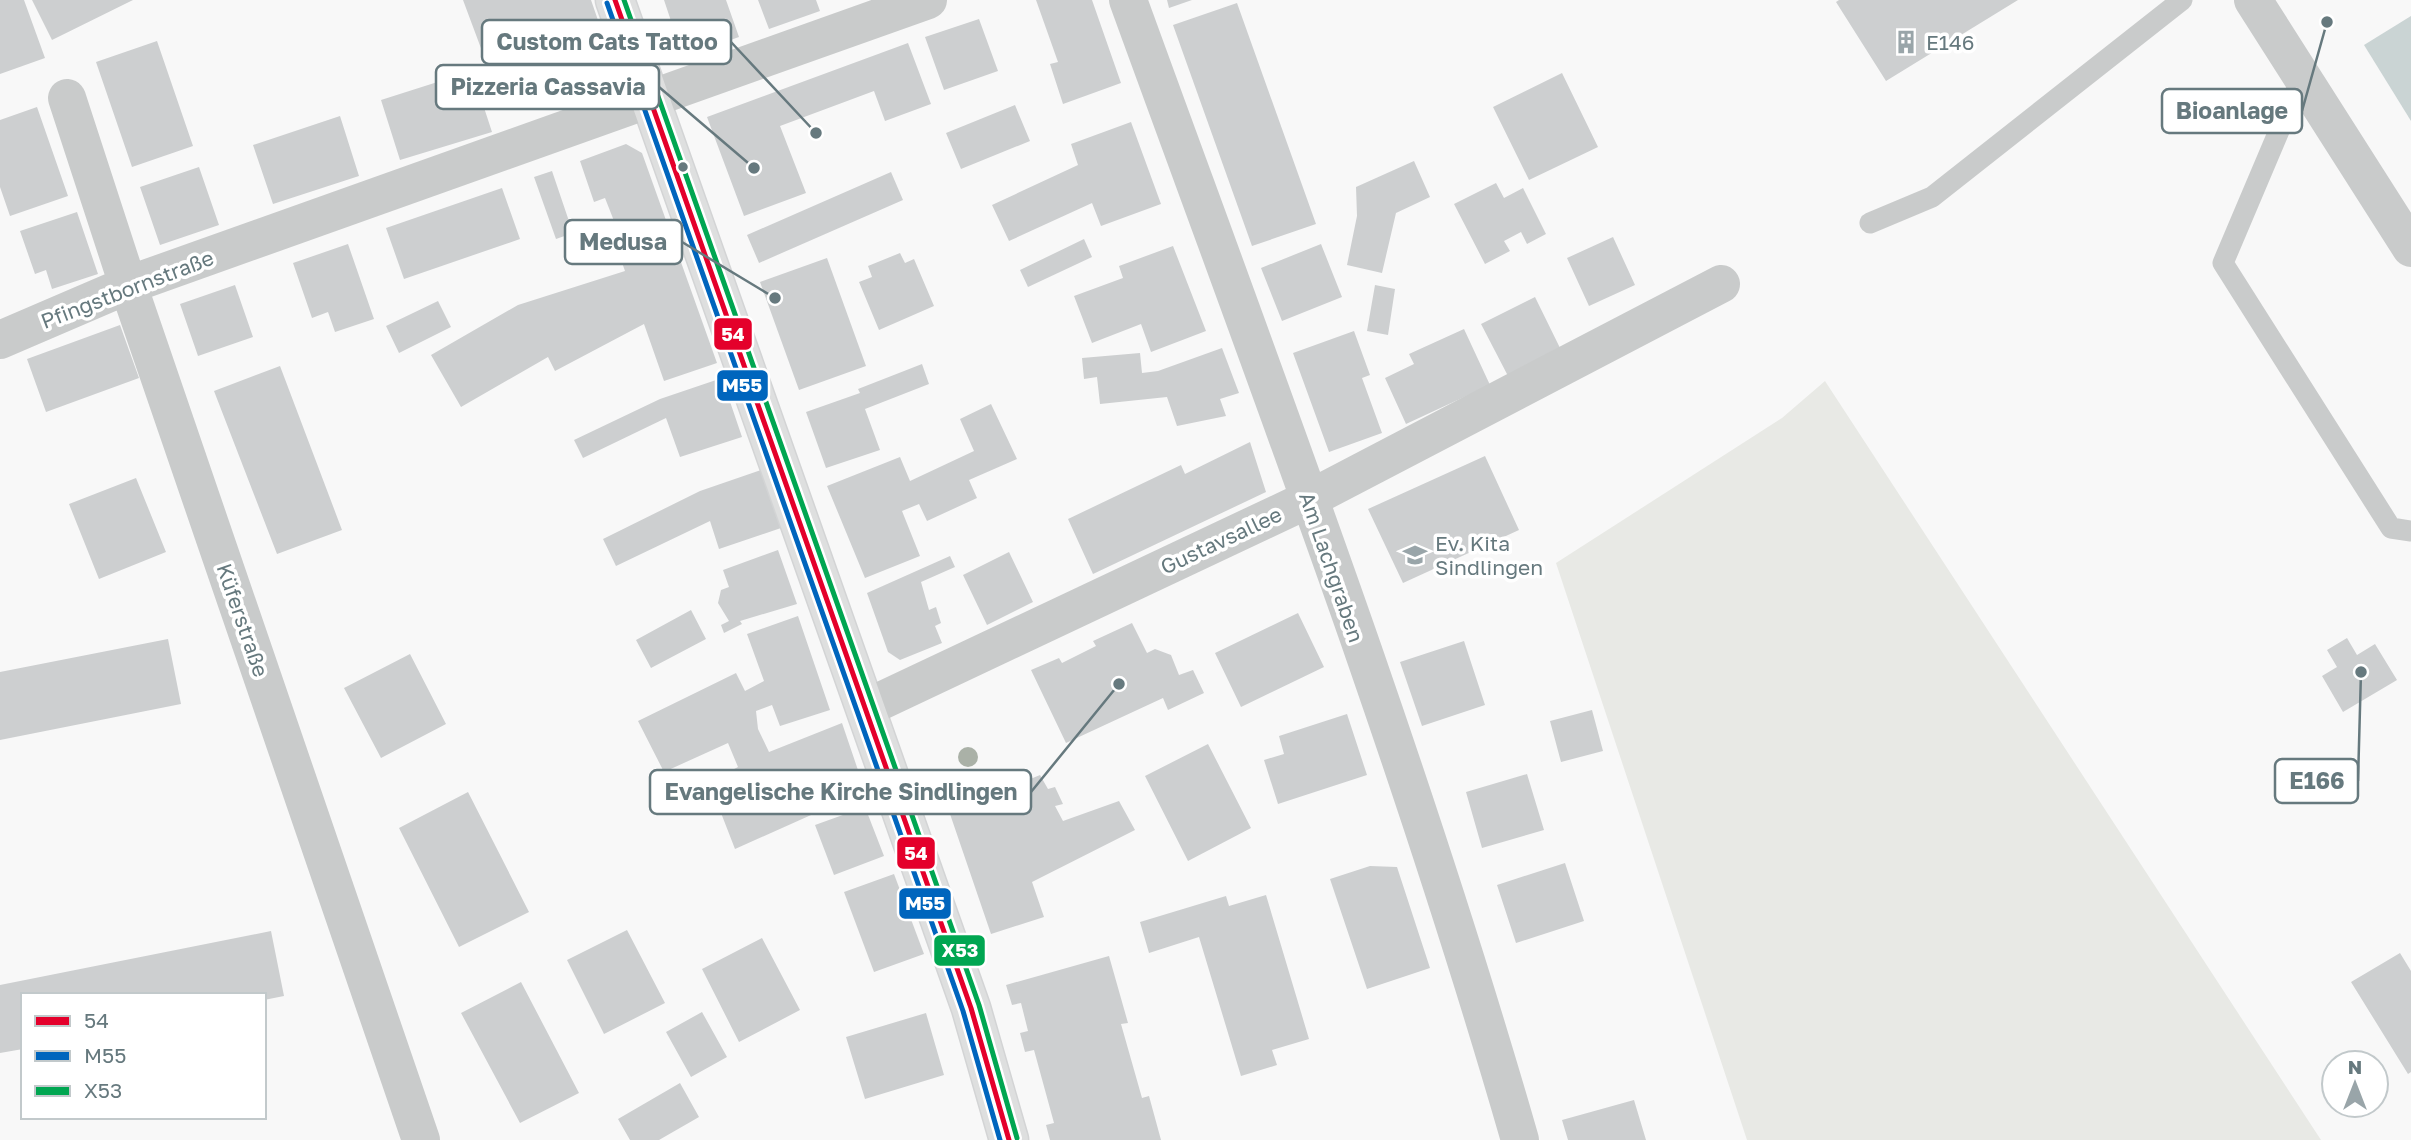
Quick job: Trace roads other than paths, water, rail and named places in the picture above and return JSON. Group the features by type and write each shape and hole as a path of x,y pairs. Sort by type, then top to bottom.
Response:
{"street":[{"path":"615,0 971,1008 1009,1140"},
{"name":"Pfingstbornstraße","path":"0,340 128,285 651,101 928,0"},
{"name":"Am Lachgraben","path":"1128,0 1309,499 1474,979 1520,1140"},
{"path":"2253,0 2411,248"},
{"name":"Küferstraße","path":"67,98 128,285 421,1140"},
{"name":"Gustavsallee","path":"866,708 1309,499 1721,284"}],"lane":[{"path":"1870,222 1932,197 2182,0"},
{"path":"2301,79 2223,263 2391,528 2411,531"}],"place":[{"name":"Bioanlage","path":"2327,22"},
{"name":"E146","path":"1906,42"},
{"name":"Custom Cats Tattoo","path":"816,133"},
{"name":"Pizzeria Cassavia","path":"754,168"},
{"name":"Medusa","path":"775,298"},
{"name":"Ev. Kita Sindlingen","path":"1415,555"},
{"name":"E166","path":"2361,672"},
{"name":"Evangelische Kirche Sindlingen","path":"1119,684"}]}
